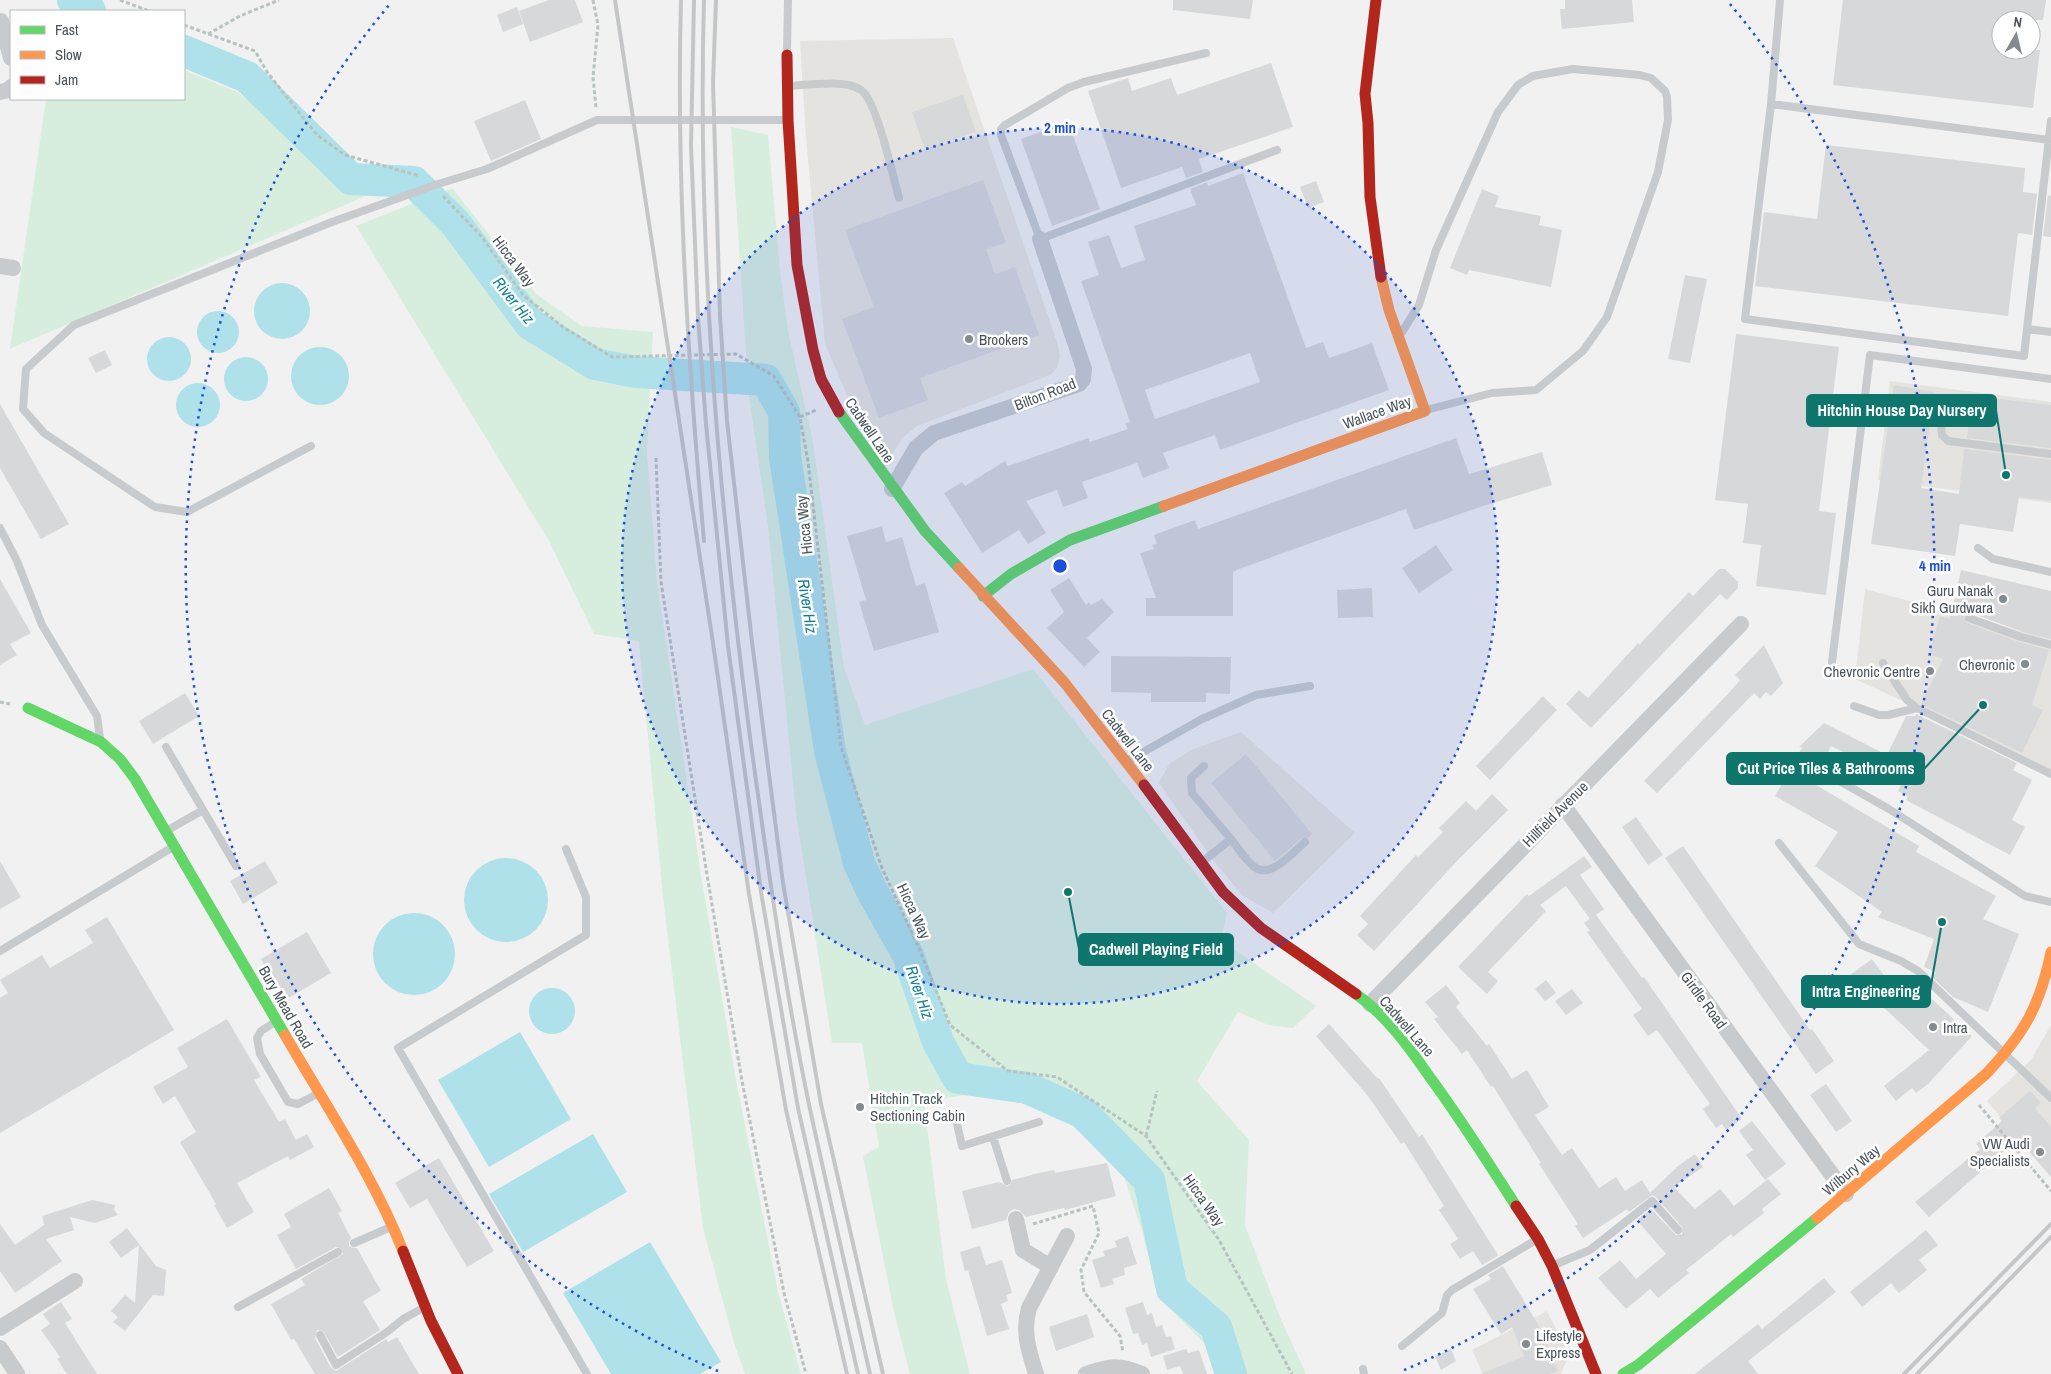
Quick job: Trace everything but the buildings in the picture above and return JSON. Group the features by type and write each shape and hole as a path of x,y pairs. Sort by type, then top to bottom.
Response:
{"street":[{"name":"Wallace Way","path":"983,596 1011,574 1070,540 1425,411 1389,310 1378,266 1370,197 1368,123 1365,94 1376,0"},
{"path":"1,21 10,54"},
{"name":"Cadwell Lane","path":"787,56 788,120 797,265 813,350 821,379 833,404 892,489 925,531 1064,682 1127,761 1222,892 1261,928 1332,975 1370,1004 1411,1050 1444,1095 1538,1238 1552,1266 1596,1374"},
{"name":"Bilton Road","path":"892,489 916,448 934,433 1079,384 1084,379 1084,369 1040,239"},
{"name":"Hillfield Avenue","path":"1370,1004 1741,624"},
{"name":"Bury Mead Road","path":"28,708 101,742 120,758 175,846 368,1177 393,1226 425,1307 458,1374"},
{"name":"Girdle Road","path":"1563,806 1846,1194"},
{"name":"Wilbury Way","path":"1623,1374 1638,1365 1846,1194 1968,1091 2005,1055 2022,1034 2034,1012 2051,952"},
{"path":"1017,1224 1023,1250 1051,1267"},
{"path":"1036,1374 1026,1342 1026,1319 1029,1308 1067,1236"},
{"path":"0,1328 75,1281"},
{"path":"0,1348 17,1374"},
{"path":"1086,1374 1109,1367 1134,1371"}],"lane":[{"path":"787,56 788,0"},
{"path":"1780,0 1771,104 1745,319 2024,356 2051,121"},
{"path":"1206,53 1084,82 1068,88 1001,129 1001,135 1040,239 1277,150"},
{"path":"1399,337 1419,305 1436,250 1498,112 1518,85 1533,76 1573,69 1640,75 1651,78 1660,84 1668,97 1668,120 1658,172 1607,317 1583,352 1536,390 1492,393 1458,400 1425,411"},
{"path":"787,86 836,84 848,85 861,90 869,98 876,115 899,198"},
{"path":"1771,104 2049,140"},
{"path":"311,446 187,512 155,507 44,433 23,409 26,370 74,325 332,222 415,193 438,188 487,169 597,120 788,120"},
{"path":"2027,329 2051,332"},
{"path":"1832,662 1870,355 2051,379"},
{"path":"1939,408 1942,435 1948,441 2051,454"},
{"path":"0,528 18,561 42,625 97,716 101,742"},
{"path":"1978,548 1992,559 2051,572"},
{"path":"1969,618 2021,637 2051,645"},
{"path":"1883,663 1907,700 1917,708 2051,774"},
{"path":"1127,761 1202,719 1256,695 1310,686"},
{"path":"1854,706 1879,715 1888,715 1917,708"},
{"path":"166,747 236,866"},
{"path":"1204,766 1191,778 1192,793 1253,866 1259,870 1273,869 1305,842"},
{"path":"1820,770 1889,810 2025,896 2051,902"},
{"path":"166,831 203,810"},
{"path":"1200,863 1231,839"},
{"path":"1778,843 1859,944 1918,971 2051,1098"},
{"path":"0,951 175,846"},
{"path":"566,848 586,897 586,935 398,1048 588,1374"},
{"path":"277,1021 261,1031 257,1038 260,1054 288,1102 298,1104 320,1093"},
{"path":"955,1114 962,1146 1039,1122"},
{"path":"994,1136 1007,1181"},
{"path":"1552,1266 1590,1250 1652,1201 1678,1230"},
{"path":"354,1243 393,1226"},
{"path":"1402,1346 1442,1313 1447,1295 1452,1290 1538,1238"},
{"path":"238,1307 338,1252"},
{"path":"320,1335 336,1365 388,1332 403,1319 425,1307"}],"path":[{"path":"120,0 146,10"},
{"path":"207,35 240,16 280,0"},
{"path":"593,0 598,25 593,77 597,120"},
{"path":"185,26 255,51 267,72 317,135 345,155 426,178"},
{"name":"Hicca Way","path":"438,188 480,236 523,295 563,327 612,357 736,354 774,376 800,416 808,462 840,747 882,868 918,946 950,1025 1008,1071 1057,1077 1146,1136 1219,1240 1292,1374"},
{"path":"800,416 825,406"},
{"path":"656,458 661,582 707,875 742,1081 784,1293 806,1374"},
{"path":"1146,1136 1157,1091"},
{"path":"1968,1091 2051,1191"},
{"path":"1017,1224 1093,1206 1099,1232 1081,1270 1084,1292 1120,1336 1134,1371"}],"shaded area":[{"path":"953,38 1058,345 1060,357 1057,368 1050,375 917,426 902,438 891,457 854,411 825,344 806,137 800,41"},
{"path":"1890,381 2051,402 2051,503 1878,480"},
{"path":"1865,589 2051,639 2051,770 1855,679"},
{"path":"1241,732 1355,833 1273,913 1242,895 1213,860 1159,783 1169,764 1191,750"},
{"path":"2051,1025 2051,1177 1987,1101 2031,1060"},
{"path":"1547,1311 1569,1355 1561,1374 1483,1374 1472,1350"}],"green space":[{"path":"185,70 237,92 375,192 10,349 46,100 185,100"},
{"path":"731,127 768,135 780,270 788,331 813,442 844,668 865,725 1033,669 1227,913 1221,940 1316,1006 1293,1028 1268,1025 1238,1012 1197,1081 1249,1140 1245,1225 1280,1317 1306,1374 1223,1374 1205,1344 1159,1298 1142,1231 1124,1177 1087,1134 1050,1107 1017,1088 924,1101 946,1279 970,1374 910,1374 894,1312 863,1156 879,1147 862,1043 832,1043 796,813 768,526 749,397"},
{"path":"452,188 536,294 582,326 653,332 647,452 657,582 701,875 736,1080 778,1292 801,1374 745,1374 735,1346 703,1228 663,897 639,641 594,634 549,541 356,226"}],"water":[{"path":"282,283 302,291 310,311 302,331 282,339 262,331 254,311 262,291"},
{"path":"222,311 230,314 236,320 239,332 236,344 230,350 214,353 206,350 200,344 197,328 200,320 206,314"},
{"path":"169,337 181,341 187,347 191,359 187,371 181,377 169,381 157,377 151,371 147,359 151,347 157,341"},
{"path":"314,347 326,347 341,355 349,370 349,382 341,397 326,405 314,405 299,397 291,382 291,370 299,355"},
{"path":"250,357 262,363 267,370 267,388 262,395 255,400 242,401 234,398 227,391 224,375 227,367 234,360"},
{"path":"194,383 202,383 214,389 220,405 214,421 202,427 194,427 182,421 176,409 176,401 182,389"},
{"path":"506,858 522,861 536,870 545,884 548,900 545,916 536,930 522,939 506,942 490,939 476,930 467,916 464,900 467,884 476,870 490,861"},
{"path":"406,913 422,913 437,920 448,931 455,946 452,970 443,983 422,995 406,995 391,988 380,977 373,962 373,946 380,931 391,920"},
{"path":"557,988 561,989 571,998 574,1002 574,1020 565,1030 557,1034 547,1034 539,1030 530,1020 529,1006 533,998 543,989"},
{"path":"520,1032 571,1119 489,1167 438,1080"},
{"path":"593,1134 627,1192 523,1252 489,1194"},
{"path":"650,1242 721,1362 700,1374 611,1374 563,1293"}],"waterway":[{"name":"River Hiz","path":"73,0 79,7 87,10"},
{"name":"River Hiz","path":"185,51 247,77 351,179 414,182 456,224 530,324 595,364 636,372 766,380 784,412 785,457 830,751 859,863 872,891 908,955 938,1042 958,1078 1027,1088 1083,1113 1149,1180 1172,1289 1216,1327 1231,1374"}],"railway":[{"path":"615,0 713,643 749,894 786,1110 847,1374"},
{"path":"681,0 680,135 682,203 688,338 704,541"},
{"path":"694,0 691,146 698,317 706,424 728,646 761,892 798,1108 858,1374"},
{"path":"704,0 704,185 712,369 728,554 750,737 792,1016 810,1109 870,1374"},
{"path":"716,0 713,83 720,316 727,421 752,642 783,883 821,1104 883,1374"},
{"path":"1904,1374 2051,1224"},
{"path":"1917,1374 2051,1237"}],"traffic: fast":[{"path":"839,412 925,531 959,568"},
{"path":"983,596 1011,574 1070,540 1164,506"},
{"path":"28,708 101,742 120,759 135,779 285,1035"},
{"path":"1356,994 1387,1022 1413,1054 1463,1124 1516,1206"},
{"path":"1623,1374 1638,1365 1817,1218"}],"traffic: slow":[{"path":"1164,506 1425,411 1389,310 1381,277"},
{"path":"959,568 1064,682 1144,785"},
{"path":"1817,1218 1986,1074 2011,1046 2036,1004 2051,952"},
{"path":"285,1035 378,1195 403,1251"}],"traffic: jam":[{"path":"1376,0 1365,94 1368,123 1370,197 1381,277"},
{"path":"787,55 788,120 797,265 813,350 821,379 839,412"},
{"path":"1144,785 1223,892 1261,928 1356,994"},
{"path":"1516,1206 1538,1239 1552,1266 1596,1374"},
{"path":"403,1251 431,1321 458,1374"}],"place":[{"name":"Brookers","path":"969,339"},
{"name":"Hitchin House Day Nursery","path":"2006,475"},
{"name":"Guru Nanak Sikh Gurdwara","path":"2003,599"},
{"name":"Chevronic","path":"2025,664"},
{"name":"Chevronic Centre","path":"1930,671"},
{"name":"Cut Price Tiles & Bathrooms","path":"1983,705"},
{"name":"Cadwell Playing Field","path":"1068,892"},
{"name":"Intra Engineering","path":"1942,922"},
{"name":"Intra","path":"1933,1027"},
{"name":"Hitchin Track Sectioning Cabin","path":"860,1107"},
{"name":"VW Audi Specialists","path":"2040,1152"},
{"name":"Lifestyle Express","path":"1526,1344"}]}
